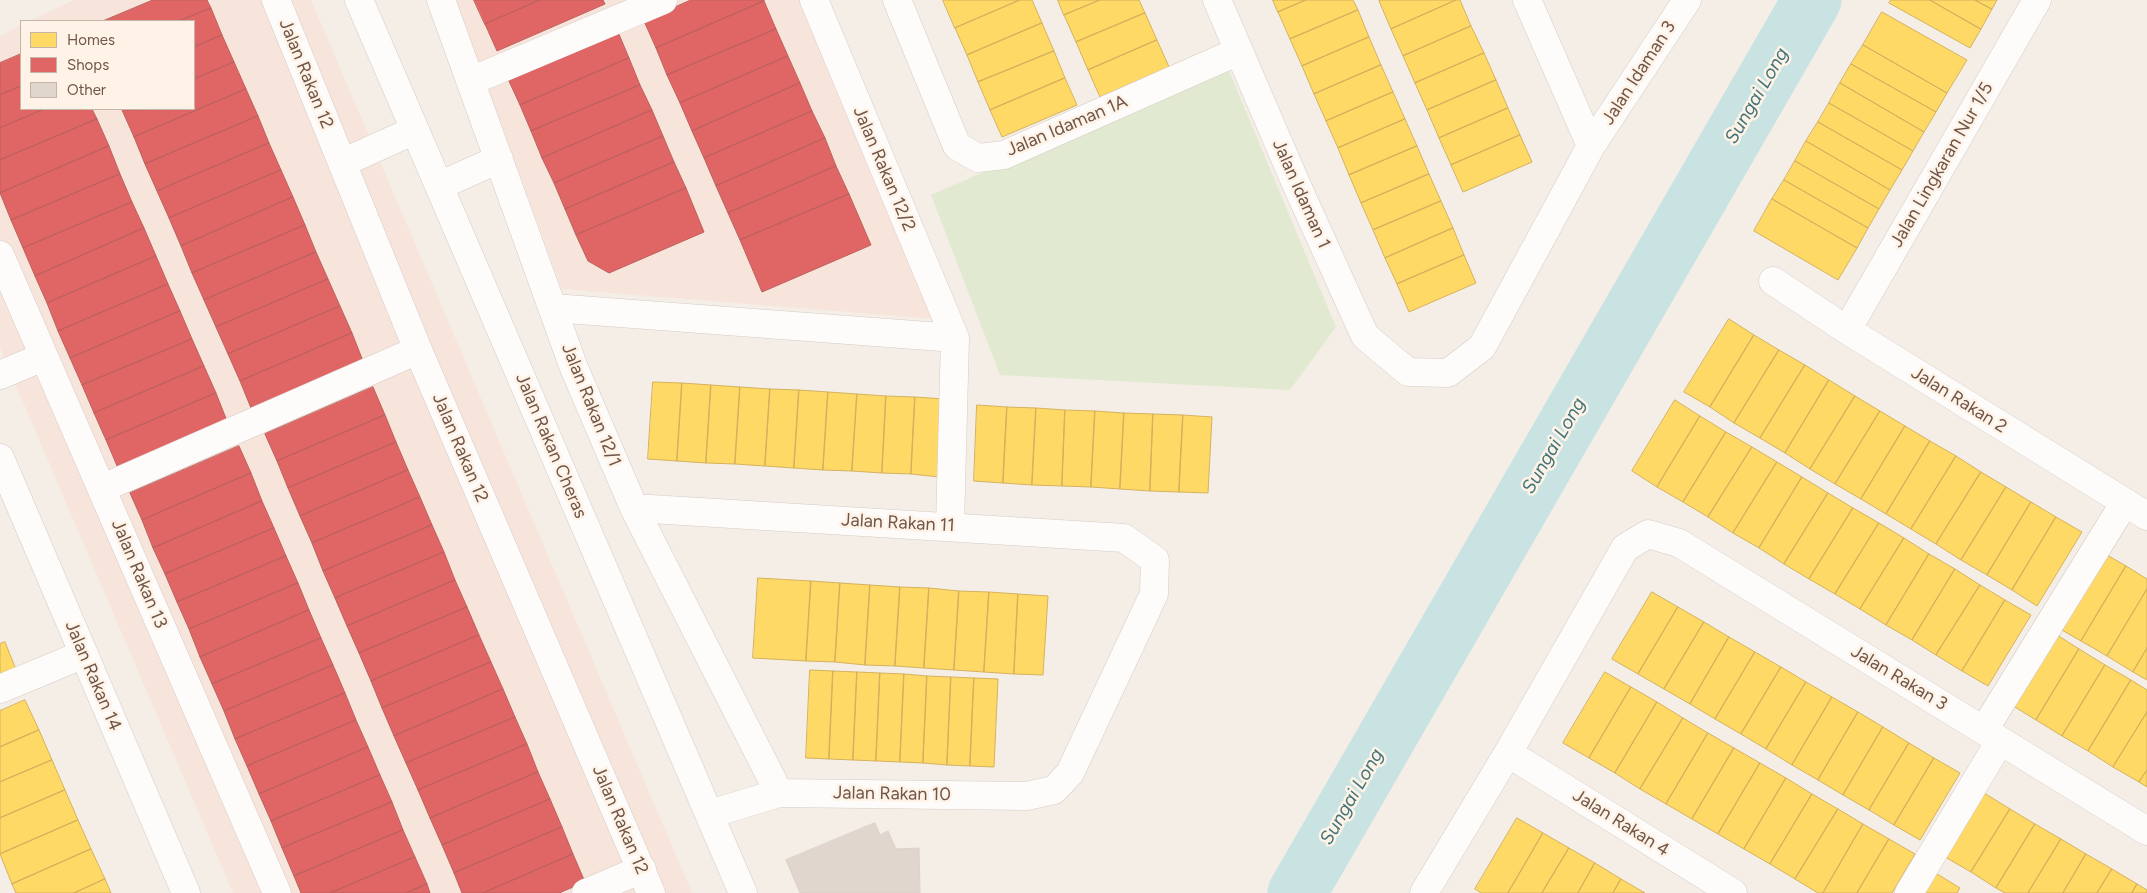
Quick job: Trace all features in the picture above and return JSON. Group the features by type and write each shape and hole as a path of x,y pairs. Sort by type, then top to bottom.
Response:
{"street":[{"name":"Jalan Rakan 12","path":"276,0 418,350 647,881"},
{"name":"Jalan Rakan Cheras","path":"359,0 743,893"},
{"name":"Jalan Rakan 12/1","path":"441,0 574,368 634,508 779,793"},
{"path":"471,81 663,0"},
{"name":"Jalan Rakan 12/2","path":"814,0 955,338"},
{"name":"Jalan Idaman 1A","path":"897,0 957,146 978,158 1004,155 1239,51"},
{"name":"Jalan Idaman 1","path":"1217,0 1365,336 1408,372"},
{"path":"1528,0 1591,146"},
{"name":"Jalan Idaman 3","path":"1408,372 1448,373 1482,347 1591,146 1687,0"},
{"name":"Jalan Lingkaran Nur 1/5","path":"1847,330 2037,0"},
{"path":"342,163 415,130"},
{"path":"438,186 499,159"},
{"name":"Jalan Rakan 13","path":"0,255 43,357 103,488 277,893"},
{"name":"Jalan Rakan 2","path":"1773,281 1847,330 2136,509"},
{"path":"553,308 955,338 950,526"},
{"path":"103,488 418,350"},
{"path":"0,375 43,357"},
{"name":"Jalan Rakan 14","path":"0,458 186,893"},
{"name":"Jalan Rakan 11","path":"634,508 1124,538 1155,560 1154,594 1070,773"},
{"path":"1909,893 1992,736 2136,509"},
{"name":"Jalan Rakan 3","path":"1508,753 1625,548 1648,534 1679,543 2147,831"},
{"path":"0,688 84,654"},
{"path":"1424,893 1508,753"},
{"name":"Jalan Rakan 4","path":"1508,753 1733,893"},
{"name":"Jalan Rakan 10","path":"710,814 779,793 1027,796 1054,790 1070,773"},
{"path":"586,893 647,881"}],"shaded area":[{"path":"74,0 311,0 692,893 233,893 0,348 0,36 20,26 20,110 195,110 195,20 32,20"},
{"path":"455,0 805,0 936,319 562,289"}],"green space":[{"path":"1227,66 1336,327 1290,390 1000,375 931,195"}],"building: Homes":[{"path":"943,0 1020,0 955,28"},
{"path":"1020,0 1032,0 1042,23 967,55 955,28"},
{"path":"1058,0 1100,0 1064,15"},
{"path":"1100,0 1139,0 1145,13 1076,42 1064,15"},
{"path":"1273,0 1306,0 1278,12"},
{"path":"1306,0 1353,0 1358,10 1290,39 1278,12"},
{"path":"1456,0 1391,29 1379,1"},
{"path":"1456,0 1460,0 1471,26 1403,56 1391,29"},
{"path":"1891,0 1930,0 1981,29 1970,48 1889,3"},
{"path":"1930,0 1975,0 1992,9 1981,29"},
{"path":"1975,0 1997,0 1992,9"},
{"path":"1358,10 1369,37 1302,66 1290,39"},
{"path":"1882,12 1967,60 1947,93 1863,45"},
{"path":"1145,13 1157,40 1088,70 1076,42"},
{"path":"1042,23 1054,51 978,82 967,55"},
{"path":"1471,26 1484,53 1415,83 1403,56"},
{"path":"1369,37 1381,65 1314,94 1302,66"},
{"path":"1157,40 1169,67 1100,97 1088,70"},
{"path":"1863,45 1947,93 1936,112 1851,64"},
{"path":"1054,51 1065,78 990,110 978,82"},
{"path":"1484,53 1496,80 1427,110 1415,83"},
{"path":"1851,64 1936,112 1924,132 1840,83"},
{"path":"1381,65 1393,92 1326,121 1314,94"},
{"path":"1065,78 1077,105 1002,137 990,110"},
{"path":"1496,80 1508,108 1439,138 1427,110"},
{"path":"1840,83 1924,132 1913,151 1829,103"},
{"path":"1393,92 1405,119 1338,148 1326,121"},
{"path":"1829,103 1913,151 1902,170 1818,122"},
{"path":"1508,108 1520,135 1451,165 1439,138"},
{"path":"1405,119 1417,146 1349,175 1338,148"},
{"path":"1818,122 1902,170 1890,190 1806,141"},
{"path":"1520,135 1532,162 1463,192 1451,165"},
{"path":"1806,141 1890,190 1879,209 1795,161"},
{"path":"1417,146 1429,174 1361,203 1349,175"},
{"path":"1795,161 1879,209 1868,228 1784,180"},
{"path":"1429,174 1441,201 1373,230 1361,203"},
{"path":"1784,180 1868,228 1857,248 1772,199"},
{"path":"1772,199 1857,248 1838,280 1754,231"},
{"path":"1441,201 1453,228 1385,258 1373,230"},
{"path":"1453,228 1464,255 1397,284 1385,258"},
{"path":"1464,255 1476,283 1409,312 1397,284"},
{"path":"1729,319 1754,335 1710,407 1684,392"},
{"path":"1754,335 1779,350 1734,423 1710,407"},
{"path":"1779,350 1805,365 1760,438 1734,423"},
{"path":"1805,365 1829,380 1785,453 1760,438"},
{"path":"1829,380 1855,396 1810,469 1785,453"},
{"path":"653,382 682,383 677,461 648,459"},
{"path":"682,383 711,385 706,463 677,461"},
{"path":"711,385 740,387 735,464 706,463"},
{"path":"740,387 770,389 765,466 735,464"},
{"path":"770,389 799,390 794,468 765,466"},
{"path":"799,390 828,392 823,470 794,468"},
{"path":"828,392 857,394 852,471 823,470"},
{"path":"857,394 886,396 882,473 852,471"},
{"path":"886,396 915,397 911,474 882,473"},
{"path":"1855,396 1880,411 1835,484 1810,469"},
{"path":"915,397 944,399 940,477 911,474"},
{"path":"1675,400 1700,416 1657,487 1632,471"},
{"path":"977,405 1007,407 1003,483 974,481"},
{"path":"1007,407 1036,408 1032,485 1003,483"},
{"path":"1036,408 1065,410 1062,486 1032,485"},
{"path":"1065,410 1095,411 1091,487 1062,486"},
{"path":"1095,411 1124,413 1120,489 1091,487"},
{"path":"1880,411 1905,426 1861,499 1835,484"},
{"path":"1124,413 1153,414 1150,491 1120,489"},
{"path":"1153,414 1183,415 1179,492 1150,491"},
{"path":"1183,415 1212,417 1208,493 1179,492"},
{"path":"1700,416 1726,432 1683,502 1657,487"},
{"path":"1905,426 1930,441 1886,514 1861,499"},
{"path":"1726,432 1752,447 1708,517 1683,502"},
{"path":"1930,441 1956,456 1911,529 1886,514"},
{"path":"1752,447 1777,462 1733,533 1708,517"},
{"path":"1956,456 1981,472 1936,544 1911,529"},
{"path":"1777,462 1802,477 1759,548 1733,533"},
{"path":"1981,472 2006,487 1961,560 1936,544"},
{"path":"1802,477 1828,493 1784,564 1759,548"},
{"path":"2006,487 2031,502 1987,575 1961,560"},
{"path":"1828,493 1853,508 1809,579 1784,564"},
{"path":"2031,502 2056,517 2012,590 1987,575"},
{"path":"1853,508 1879,523 1835,594 1809,579"},
{"path":"2056,517 2082,532 2037,606 2012,590"},
{"path":"1879,523 1904,538 1860,609 1835,594"},
{"path":"1904,538 1929,554 1886,625 1860,609"},
{"path":"2100,551 2126,566 2081,641 2055,626"},
{"path":"1929,554 1955,569 1912,640 1886,625"},
{"path":"2126,566 2147,579 2147,589 2107,656 2081,641"},
{"path":"1955,569 1980,585 1936,655 1912,640"},
{"path":"758,578 811,581 806,661 753,658"},
{"path":"811,581 840,583 835,662 806,661"},
{"path":"840,583 870,585 865,665 835,662"},
{"path":"870,585 900,587 895,666 865,665"},
{"path":"1980,585 2005,600 1962,671 1936,655"},
{"path":"900,587 929,588 924,668 895,666"},
{"path":"929,588 959,591 954,670 924,668"},
{"path":"2147,589 2147,648 2133,672 2107,656"},
{"path":"959,591 989,592 984,672 954,670"},
{"path":"989,592 1018,594 1014,674 984,672"},
{"path":"1652,592 1678,607 1638,674 1612,659"},
{"path":"1018,594 1048,596 1043,675 1014,674"},
{"path":"2005,600 2031,615 1988,686 1962,671"},
{"path":"1678,607 1704,622 1664,689 1638,674"},
{"path":"1704,622 1729,637 1690,704 1664,689"},
{"path":"2054,633 2079,649 2036,720 2010,704"},
{"path":"1729,637 1755,652 1715,719 1690,704"},
{"path":"5,642 17,672 0,679 0,644"},
{"path":"2147,648 2147,680 2133,672"},
{"path":"2079,649 2105,665 2062,736 2036,720"},
{"path":"1755,652 1781,667 1741,734 1715,719"},
{"path":"2105,665 2131,680 2088,751 2062,736"},
{"path":"1781,667 1806,682 1766,749 1741,734"},
{"path":"810,670 833,671 829,759 806,758"},
{"path":"833,671 857,672 853,760 829,759"},
{"path":"857,672 880,673 876,761 853,760"},
{"path":"1605,672 1631,687 1589,758 1563,743"},
{"path":"880,673 904,674 900,762 876,761"},
{"path":"904,674 927,676 923,763 900,762"},
{"path":"927,676 951,677 947,765 923,763"},
{"path":"951,677 974,678 970,766 947,765"},
{"path":"974,678 998,679 994,767 970,766"},
{"path":"2131,680 2147,690 2147,712 2113,767 2088,751"},
{"path":"1806,682 1832,697 1792,765 1766,749"},
{"path":"1631,687 1657,702 1615,773 1589,758"},
{"path":"1832,697 1858,712 1818,780 1792,765"},
{"path":"25,700 39,730 0,747 0,711"},
{"path":"1657,702 1683,718 1640,789 1615,773"},
{"path":"1858,712 1883,727 1843,795 1818,780"},
{"path":"2147,712 2147,770 2139,782 2113,767"},
{"path":"1683,718 1708,733 1666,804 1640,789"},
{"path":"1883,727 1909,743 1869,810 1843,795"},
{"path":"39,730 52,760 0,782 0,747"},
{"path":"1708,733 1734,748 1692,819 1666,804"},
{"path":"1909,743 1934,758 1894,825 1869,810"},
{"path":"1734,748 1760,763 1718,834 1692,819"},
{"path":"1934,758 1960,773 1920,840 1894,825"},
{"path":"52,760 65,790 0,818 0,782"},
{"path":"1760,763 1786,778 1744,849 1718,834"},
{"path":"2147,770 2147,787 2139,782"},
{"path":"1786,778 1812,794 1770,864 1744,849"},
{"path":"65,790 78,820 0,854 0,818"},
{"path":"1984,793 2010,809 1971,872 1945,857"},
{"path":"1812,794 1838,809 1795,879 1770,864"},
{"path":"1838,809 1863,824 1823,893 1818,893 1795,879"},
{"path":"2010,809 2035,824 1996,888 1971,872"},
{"path":"1517,818 1543,833 1508,893 1481,893 1475,889"},
{"path":"78,820 91,849 12,884 0,854"},
{"path":"1863,824 1889,839 1857,893 1823,893"},
{"path":"2035,824 2061,839 2028,893 2005,893 1996,888"},
{"path":"1543,833 1569,848 1542,893 1508,893"},
{"path":"1889,839 1915,854 1892,893 1857,893"},
{"path":"2061,839 2086,854 2063,893 2028,893"},
{"path":"1569,848 1595,863 1578,893 1542,893"},
{"path":"91,849 105,879 74,893 16,893 12,884"},
{"path":"2086,854 2112,869 2097,893 2063,893"},
{"path":"1595,863 1621,879 1613,893 1578,893"},
{"path":"2112,869 2137,884 2132,893 2097,893"},
{"path":"1934,872 1960,888 1957,893 1922,893"},
{"path":"105,879 111,893 74,893"},
{"path":"1621,879 1645,893 1613,893"},
{"path":"2137,884 2147,890 2147,893 2132,893"}],"building: Shops":[{"path":"153,0 207,0 211,8 181,20 105,20"},
{"path":"474,0 540,0 485,24"},
{"path":"540,0 603,0 605,4 497,51 485,24"},
{"path":"691,0 764,1 656,48 644,21"},
{"path":"764,1 776,29 667,75 656,48"},
{"path":"211,8 222,35 195,47 195,20 181,20"},
{"path":"776,29 788,56 680,103 667,75"},
{"path":"618,32 629,58 520,105 508,79"},
{"path":"222,35 234,62 195,79 195,47"},
{"path":"20,54 20,86 0,95 0,63"},
{"path":"788,56 800,83 692,131 680,103"},
{"path":"629,58 640,85 531,131 520,105"},
{"path":"234,62 246,89 134,137 122,110 195,110 195,79"},
{"path":"800,83 812,111 704,158 692,131"},
{"path":"640,85 652,110 542,158 531,131"},
{"path":"20,86 20,110 42,110 0,128 0,95"},
{"path":"246,89 258,116 145,164 134,137"},
{"path":"42,110 92,110 97,119 0,160 0,128"},
{"path":"652,110 663,136 554,183 542,158"},
{"path":"812,111 825,138 716,186 704,158"},
{"path":"258,116 269,143 157,191 145,164"},
{"path":"97,119 109,146 0,193 0,160"},
{"path":"663,136 674,162 565,209 554,183"},
{"path":"825,138 836,166 728,213 716,186"},
{"path":"269,143 281,170 169,218 157,191"},
{"path":"109,146 120,174 11,220 0,193"},
{"path":"674,162 686,188 576,235 565,209"},
{"path":"836,166 849,194 740,240 728,213"},
{"path":"281,170 293,197 181,246 169,218"},
{"path":"120,174 132,202 23,248 11,220"},
{"path":"686,188 704,232 609,273 588,261 576,235"},
{"path":"849,194 871,245 762,292 740,240"},
{"path":"293,197 305,225 192,273 181,246"},
{"path":"132,202 144,228 35,276 23,248"},
{"path":"305,225 316,252 204,300 192,273"},
{"path":"144,228 156,256 47,303 35,276"},
{"path":"316,252 328,279 216,327 204,300"},
{"path":"156,256 168,284 58,331 47,303"},
{"path":"328,279 340,306 228,354 216,327"},
{"path":"168,284 180,311 70,358 58,331"},
{"path":"340,306 352,333 240,381 228,354"},
{"path":"180,311 192,339 82,385 70,358"},
{"path":"352,333 363,361 251,408 240,381"},
{"path":"192,339 204,366 94,413 82,385"},
{"path":"204,366 216,393 106,440 94,413"},
{"path":"373,387 385,415 277,461 265,434"},
{"path":"216,393 227,421 118,468 106,440"},
{"path":"385,415 396,442 288,488 277,461"},
{"path":"396,442 408,470 300,516 288,488"},
{"path":"239,446 251,473 142,520 130,493"},
{"path":"408,470 420,497 312,543 300,516"},
{"path":"251,473 262,501 153,548 142,520"},
{"path":"420,497 432,525 323,571 312,543"},
{"path":"262,501 274,528 165,574 153,548"},
{"path":"432,525 444,552 335,598 323,571"},
{"path":"274,528 286,556 177,602 165,574"},
{"path":"444,552 455,580 347,626 335,598"},
{"path":"286,556 298,583 189,629 177,602"},
{"path":"455,580 467,607 359,653 347,626"},
{"path":"298,583 309,610 200,657 189,629"},
{"path":"467,607 479,635 371,681 359,653"},
{"path":"309,610 321,638 212,684 200,657"},
{"path":"479,635 491,662 382,708 371,681"},
{"path":"321,638 333,665 224,711 212,684"},
{"path":"491,662 503,689 394,736 382,708"},
{"path":"333,665 345,693 235,739 224,711"},
{"path":"503,689 515,717 406,763 394,736"},
{"path":"345,693 356,720 247,766 235,739"},
{"path":"515,717 527,744 418,790 406,763"},
{"path":"356,720 368,747 259,794 247,766"},
{"path":"527,744 538,772 430,818 418,790"},
{"path":"368,747 380,775 271,821 259,794"},
{"path":"538,772 550,799 442,845 430,818"},
{"path":"380,775 392,802 282,848 271,821"},
{"path":"550,799 562,827 454,873 442,845"},
{"path":"392,802 403,830 294,876 282,848"},
{"path":"562,827 573,854 483,893 462,893 454,873"},
{"path":"403,830 415,857 330,893 301,893 294,876"},
{"path":"573,854 585,882 559,893 483,893"},
{"path":"415,857 427,884 406,893 330,893"},
{"path":"427,884 430,893 406,893"}],"building: Other":[{"path":"875,823 880,835 888,831 896,849 919,848 920,893 800,893 786,860"}],"waterway":[{"name":"Sungai Long","path":"1297,893 1812,0"}]}
